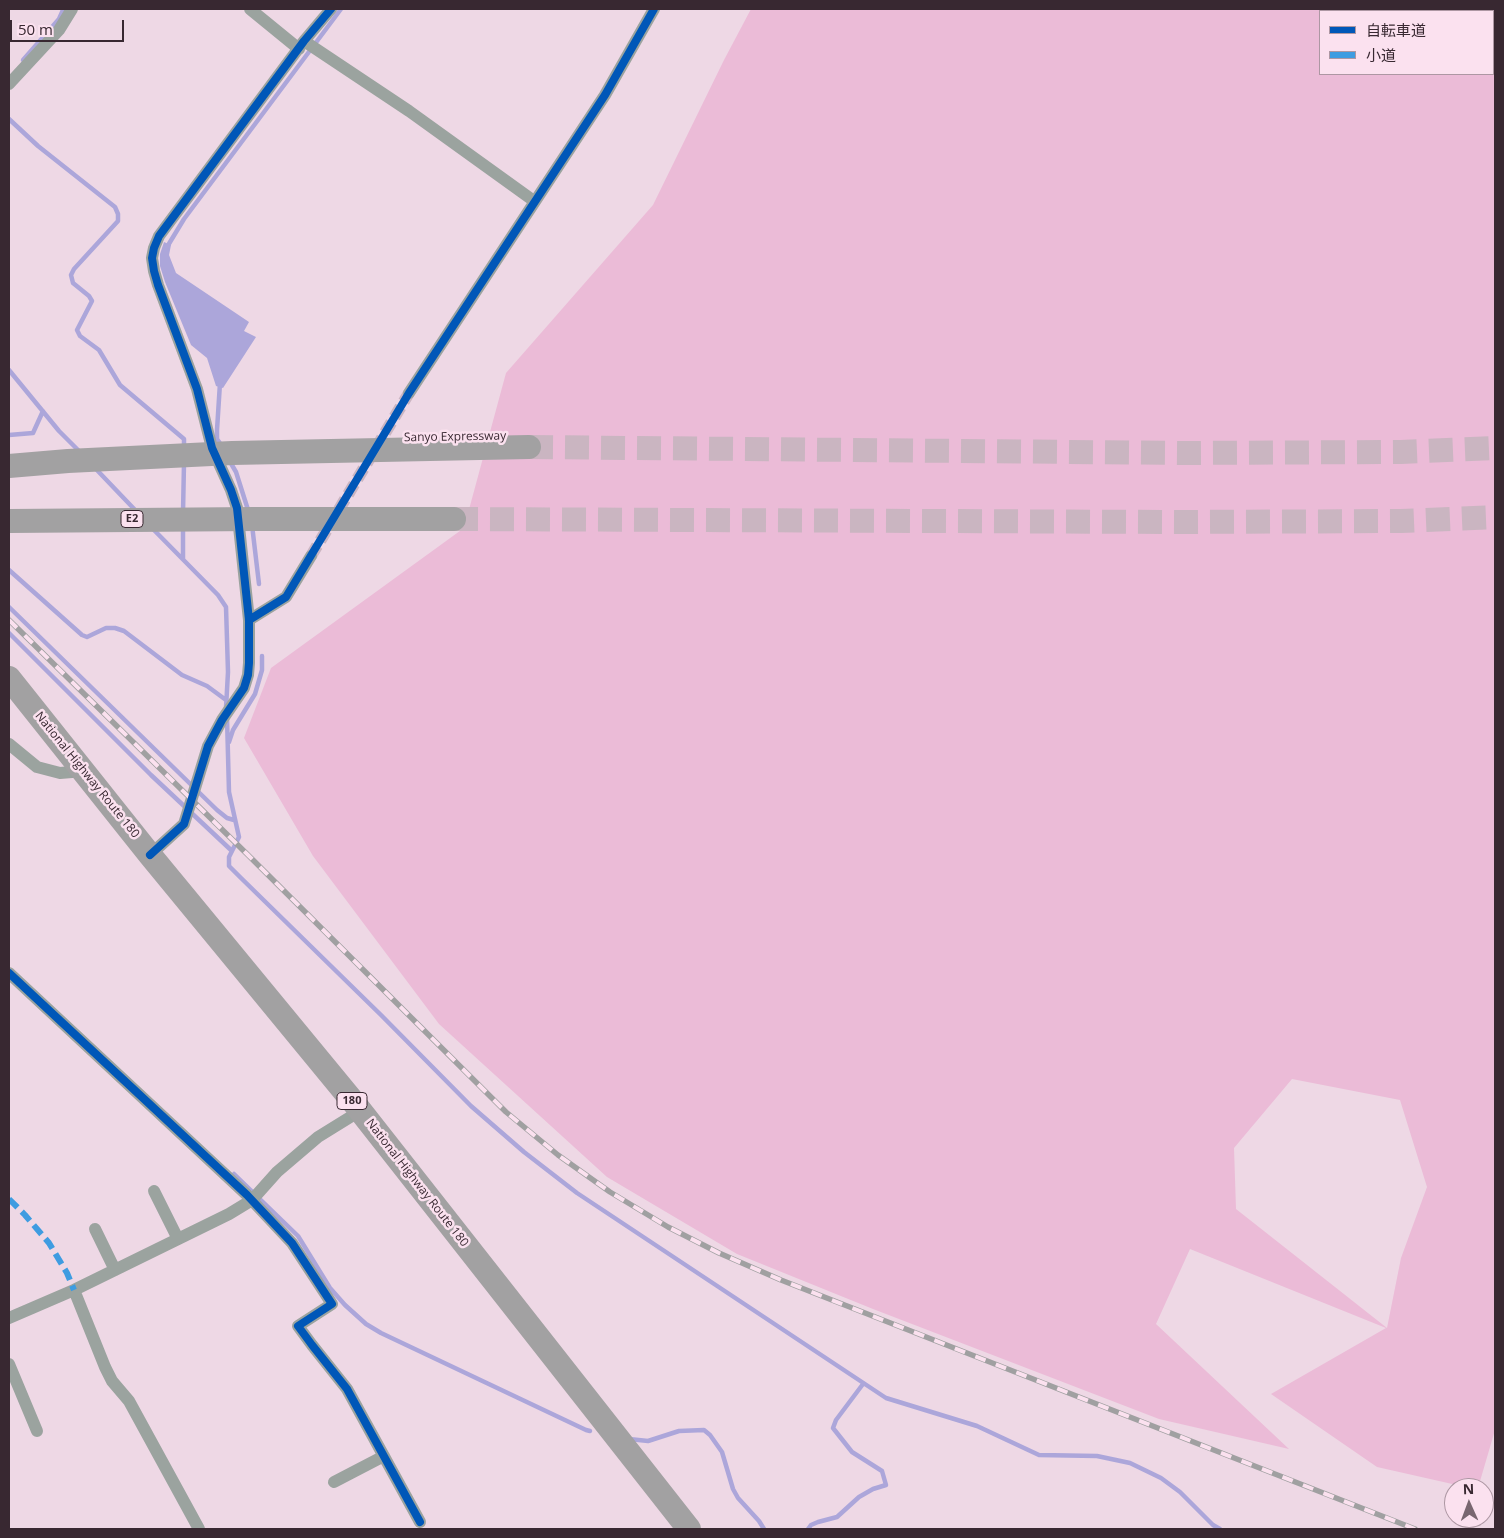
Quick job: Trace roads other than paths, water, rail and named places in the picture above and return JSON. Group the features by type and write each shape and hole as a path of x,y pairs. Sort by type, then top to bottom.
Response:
{"highway":[{"name":"Sanyo Expressway","path":"9,466 68,461 232,453 529,447"},
{"name":"E2","path":"9,521 255,518 454,519"},
{"name":"National Highway Route 180","path":"9,678 150,855 360,1111 689,1529"}],"street":[{"path":"9,84 59,30 72,9"},
{"path":"250,9 409,111 534,201"},
{"path":"150,855 184,824 208,746 222,720 244,688 248,675 249,620 237,508 212,448 197,389 158,285 152,258 154,248 160,236 308,46 330,9"},
{"path":"409,393 604,95 654,9"},
{"path":"249,620 286,597 311,556"},
{"path":"9,744 37,767 60,773 84,771"},
{"path":"9,973 254,1196 292,1243 332,1304 298,1326 347,1389 420,1522"},
{"path":"9,1318 74,1290 229,1214 254,1196 297,1154 331,1128 360,1111"},
{"path":"154,1190 178,1240"},
{"path":"96,1229 115,1270"},
{"path":"74,1290 112,1381 129,1401 199,1529"},
{"path":"9,1364 37,1431"},
{"path":"334,1482 384,1456"}],"waterway":[{"path":"23,60 59,19 62,9"},
{"path":"167,247 184,219 341,9"},
{"path":"9,119 38,146 115,207 118,221 74,269 71,275 73,283 89,296 92,301 77,330 80,336 99,350 120,385 184,439 184,448"},
{"path":"9,370 59,431 80,452"},
{"path":"220,383 217,439 222,446"},
{"path":"9,435 33,433 43,411"},
{"path":"229,460 236,472 249,513"},
{"path":"183,513 184,463"},
{"path":"95,468 137,512"},
{"path":"183,525 183,559"},
{"path":"252,525 259,584"},
{"path":"152,528 218,595 226,607 228,672 226,708"},
{"path":"9,570 82,635 87,637 106,628 124,631 182,675 207,686 226,700"},
{"path":"9,607 217,810 227,818 234,820"},
{"path":"9,633 151,775 232,851"},
{"path":"229,742 233,730 255,694 262,670 262,656"},
{"path":"227,718 229,792 239,837 229,857 229,866 471,1106 524,1152 577,1193 886,1398 977,1426 1039,1455 1097,1456 1130,1463 1161,1478 1180,1492 1213,1525 1220,1529"},
{"path":"234,1174 298,1236 330,1288 366,1324 381,1333 590,1431"},
{"path":"808,1529 811,1525 818,1522 837,1517 859,1497 873,1489 886,1485 882,1471 852,1452 833,1428 836,1420 863,1384"},
{"path":"629,1439 648,1441 679,1431 704,1430 722,1452 733,1489 738,1498 764,1529"}],"tunnel":[{"path":"311,556 409,393"},
{"path":"529,447 1184,453 1401,452 1495,448"},
{"path":"454,519 1180,522 1401,521 1495,517"}],"railway":[{"path":"9,620 506,1112 558,1155 610,1192 668,1227 719,1253 781,1280 1415,1529"}]}
